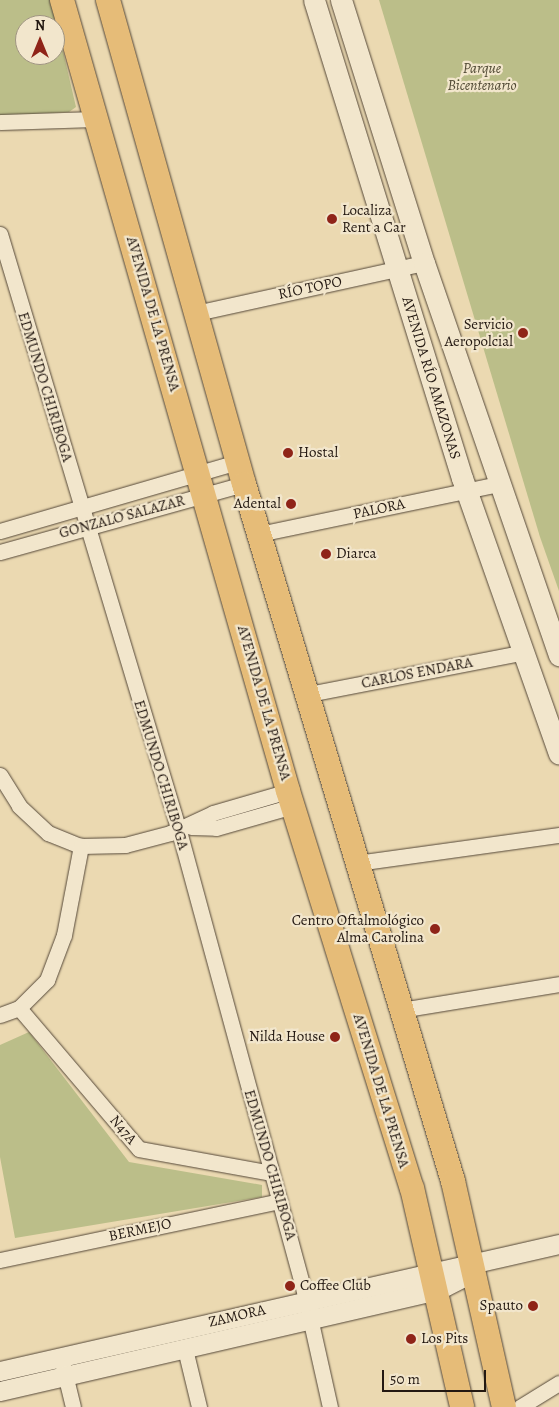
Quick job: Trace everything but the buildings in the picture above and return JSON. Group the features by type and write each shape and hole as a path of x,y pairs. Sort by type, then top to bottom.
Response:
{"main road":[{"name":"AVENIDA DE LA PRENSA","path":"62,0 202,484 290,798 412,1188 436,1281 462,1407"},
{"path":"108,0 241,473 309,694 401,1010 470,1267 504,1407"},
{"name":"AVENIDA RÍO AMAZONAS","path":"314,0 466,491 525,652 559,753"},
{"name":"AVENIDA RÍO AMAZONAS","path":"342,0 424,264 498,484 559,655"}],"street":[{"path":"0,122 95,119"},
{"name":"EDMUNDO CHIRIBOGA","path":"0,234 86,527 185,829 271,1173 306,1300 330,1407"},
{"name":"RÍO TOPO","path":"196,313 424,264"},
{"name":"GONZALO SALAZAR","path":"0,552 86,527 202,484 241,473"},
{"name":"GONZALO SALAZAR","path":"0,531 81,508 202,484 241,473"},
{"name":"PALORA","path":"259,534 498,484"},
{"name":"CARLOS ENDARA","path":"309,694 525,652"},
{"path":"0,775 19,806 48,832 81,846 125,845 185,829 213,813 290,798"},
{"path":"357,863 559,835"},
{"path":"0,1015 19,1008 47,980 64,935 81,846"},
{"path":"401,1010 559,984"},
{"name":"N47A","path":"19,1008 139,1149 271,1173"},
{"name":"BERMEJO","path":"0,1260 280,1201"},
{"name":"ZAMORA","path":"0,1390 311,1320 436,1281 470,1267 559,1244"},
{"name":"ZAMORA","path":"0,1371 306,1300 436,1281"},
{"path":"185,1349 199,1407"},
{"path":"61,1357 73,1407"},
{"path":"520,1407 559,1383"}],"green space":[{"path":"0,0 51,0 55,15 15,15 15,65 65,65 65,60 76,107 69,112 0,116"},
{"name":"Parque Bicentenario","path":"379,0 559,0 559,591 540,537"},
{"path":"29,1032 129,1162 262,1185 262,1197 15,1238 0,1157 0,1045"}],"place":[{"name":"Localiza Rent a Car","path":"332,219"},
{"name":"Servicio Aeropolcial","path":"523,333"},
{"name":"Hostal","path":"288,453"},
{"name":"Adental","path":"291,504"},
{"name":"Diarca","path":"326,554"},
{"name":"Centro Oftalmológico Alma Carolina","path":"435,929"},
{"name":"Nilda House","path":"335,1037"},
{"name":"Coffee Club","path":"290,1286"},
{"name":"Spauto","path":"533,1306"},
{"name":"Los Pits","path":"411,1339"}]}
